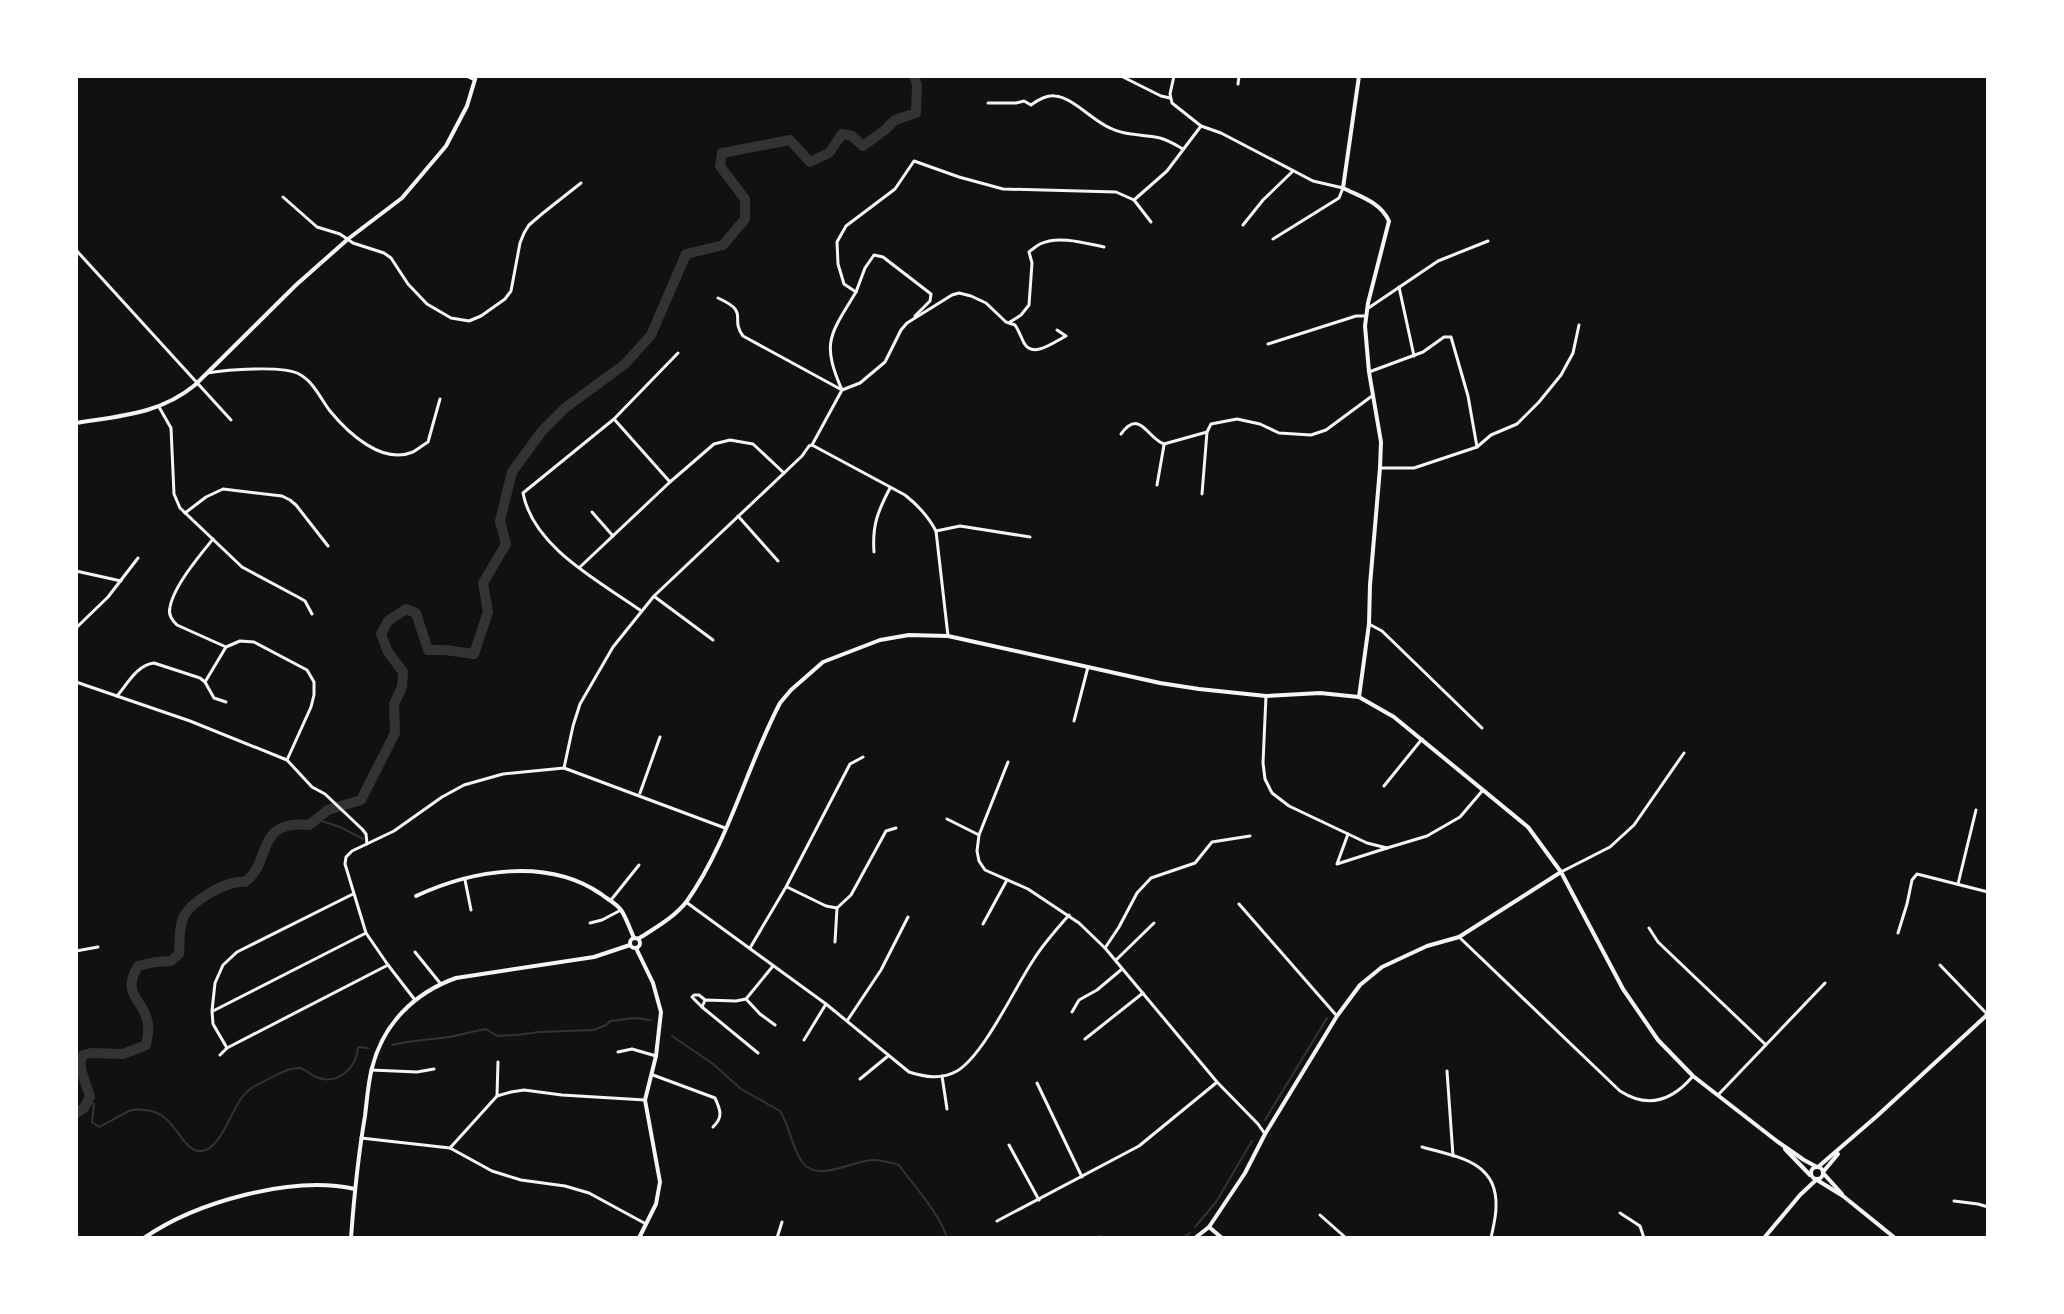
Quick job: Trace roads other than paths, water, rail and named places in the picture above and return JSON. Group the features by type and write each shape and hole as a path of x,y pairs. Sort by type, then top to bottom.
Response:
{"main road":[{"path":"1359,76 1343,188 1376,204 1389,221 1365,326 1381,442 1369,624 1359,697"},
{"path":"76,423 159,407 179,398 197,383 296,285 348,239 402,198 446,146 467,106 475,78"},
{"path":"639,1238 659,1194 660,1182 645,1100 656,1056 661,1012 653,983 630,942 675,913 686,902 714,853 776,710 791,690 823,662 880,640 909,635 948,636 1199,689 1266,696 1320,693 1359,697 1394,717 1528,827 1561,872 1634,1007 1658,1040 1693,1076 1778,1142 1818,1167 1843,1196"},
{"path":"351,1238 371,1070 381,1042 402,1010 440,984 459,978 594,957 640,944 621,910 610,901 591,887 551,872 502,872 443,884 416,896"},
{"path":"1195,1238 1209,1227 1245,1173 1265,1134 1337,1016 1360,985 1382,967 1415,951 1459,937 1561,872"},
{"path":"1800,1195 1811,1170 1844,1146 1988,1014"},
{"path":"1778,1142 1816,1180 1843,1196 1895,1238"},
{"path":"1764,1238 1800,1195 1822,1178 1844,1146"},
{"path":"144,1238 184,1216 254,1192 336,1185 355,1189"},
{"path":"1209,1227 1222,1238"}],"street":[{"path":"466,76 475,78"},
{"path":"1121,76 1170,98"},
{"path":"1174,76 1170,98 1174,106 1201,126 1221,133 1313,181 1343,188 1339,198 1273,239"},
{"path":"1238,84 1239,76"},
{"path":"988,103 1024,101 1031,105 1053,95 1068,100 1112,130 1163,138 1183,149"},
{"path":"1134,200 1167,171 1201,126"},
{"path":"856,292 844,284 838,264 837,242 846,226 895,189 914,161 1003,189 1116,192 1134,200 1151,222"},
{"path":"1243,225 1292,171"},
{"path":"283,197 317,227 340,234 353,243 391,258 418,297 433,309 451,318 469,321 505,299 511,291 520,243 529,225 581,183"},
{"path":"1010,322 1029,305 1032,263 1029,252 1040,243 1058,241 1104,247"},
{"path":"1367,309 1438,261 1488,241"},
{"path":"76,250 231,420"},
{"path":"564,768 580,704 613,647 641,611 812,445 842,390 860,383 885,362 901,330 930,301 931,294 883,257 874,255 869,260 856,292 831,337 829,352 842,390"},
{"path":"1399,287 1414,356"},
{"path":"907,323 959,293 986,303 1000,318 1015,325 1025,345 1034,351 1066,336 1057,330"},
{"path":"718,298 732,304 737,311 739,331 743,336 842,390"},
{"path":"1268,344 1356,316 1366,316"},
{"path":"1380,468 1414,468 1477,447 1491,435 1517,424 1561,375 1573,353 1579,325"},
{"path":"1369,372 1414,356 1444,337 1451,337 1468,396 1477,447"},
{"path":"641,611 559,552 538,531 523,493 614,419 678,353"},
{"path":"207,373 236,369 297,372 315,387 331,411 356,437 386,455 410,453 428,442 440,399"},
{"path":"1202,494 1207,432 1211,424 1237,419 1260,424 1279,433 1311,435 1326,430 1373,395"},
{"path":"159,407 171,428 176,502 242,567 305,601 312,614"},
{"path":"614,419 670,482"},
{"path":"1121,434 1129,426 1138,424 1164,444 1207,432"},
{"path":"580,567 714,444 730,440 753,444 784,473"},
{"path":"1157,485 1164,444"},
{"path":"812,445 905,495 919,506 936,531 948,636"},
{"path":"874,552 872,533 875,521 890,488"},
{"path":"185,513 223,489 282,496 296,505 328,546"},
{"path":"592,512 613,536"},
{"path":"738,516 778,561"},
{"path":"936,531 960,526 1030,537"},
{"path":"213,539 190,568 170,605 170,613 177,625 226,647"},
{"path":"76,628 108,597 138,558"},
{"path":"76,571 121,581"},
{"path":"654,596 713,640"},
{"path":"1369,624 1382,631 1482,728"},
{"path":"205,682 226,647 240,641 254,642 307,670 315,689 311,707 287,760"},
{"path":"117,696 140,668 154,663 205,682 214,698 226,702"},
{"path":"1074,721 1088,667"},
{"path":"76,682 190,721 287,760 312,787 325,794 366,834 367,844"},
{"path":"1266,696 1263,763 1265,779 1272,793 1289,806 1367,843 1387,848"},
{"path":"639,795 660,737"},
{"path":"1384,786 1422,739"},
{"path":"1561,872 1610,847 1634,825 1684,753"},
{"path":"750,948 786,887 850,764 863,757"},
{"path":"1008,762 979,835 977,851 985,870 1036,894 1069,915 1105,948 1217,1082 1265,1134"},
{"path":"415,1000 366,933 345,864 346,857 352,851 394,831 442,797 464,785 503,774 564,768 725,828"},
{"path":"1348,834 1337,864 1427,836 1460,817 1483,790"},
{"path":"1958,884 1976,810"},
{"path":"947,819 979,835"},
{"path":"835,942 837,908 851,895 886,831 896,828"},
{"path":"1105,948 1137,893 1151,878 1195,863 1212,842 1250,836"},
{"path":"610,901 639,865"},
{"path":"1898,933 1915,875 1988,892"},
{"path":"465,880 471,910"},
{"path":"983,924 1007,880"},
{"path":"786,887 837,908"},
{"path":"227,1048 213,1024 212,1011 215,983 223,965 237,952 353,894"},
{"path":"686,902 826,1004 909,1072 926,1077 954,1073 975,1056 1035,957 1069,915"},
{"path":"1239,904 1337,1016"},
{"path":"590,923 621,910"},
{"path":"847,1022 881,970 908,917"},
{"path":"1115,961 1154,923"},
{"path":"1649,928 1658,942 1765,1044"},
{"path":"212,1011 366,933"},
{"path":"1459,937 1629,1097 1653,1102 1674,1094 1693,1076"},
{"path":"76,951 98,947"},
{"path":"415,952 440,984"},
{"path":"220,1055 227,1048 388,965"},
{"path":"1940,965 1988,1014"},
{"path":"758,1053 692,997 699,995 705,1000 746,999 773,966"},
{"path":"1072,1012 1079,1000 1097,990 1122,969"},
{"path":"1718,1095 1825,983"},
{"path":"1085,1039 1143,993"},
{"path":"746,999 775,1025"},
{"path":"702,1007 705,1000"},
{"path":"804,1040 826,1004"},
{"path":"618,1052 632,1049 656,1056"},
{"path":"860,1079 889,1056"},
{"path":"497,1096 498,1062"},
{"path":"371,1070 400,1072 434,1069"},
{"path":"1447,1071 1453,1156"},
{"path":"650,1074 715,1098 721,1110 720,1120 713,1127"},
{"path":"942,1076 947,1109"},
{"path":"997,1221 1139,1146 1217,1082"},
{"path":"1037,1083 1082,1177"},
{"path":"450,1148 497,1096 524,1090 645,1100"},
{"path":"361,1138 450,1148 492,1171 589,1193 646,1224"},
{"path":"1009,1145 1039,1200"},
{"path":"1422,1147 1477,1165 1487,1173 1492,1181 1496,1206 1491,1238"},
{"path":"1954,1201 1988,1207"},
{"path":"1620,1213 1640,1226 1644,1238"},
{"path":"1320,1215 1346,1238"},
{"path":"777,1238 782,1222"}],"waterway":[{"path":"76,1113 84,1108 90,1097 81,1070 83,1055 123,1054 146,1045 148,1025 132,991 133,976 138,966 171,961 179,954 182,921 191,907 218,889 245,882 254,873 272,835 280,829 309,825 328,810 361,800 395,733 394,704 402,687 403,672 388,652 381,634 388,621 406,609 416,613 428,650 474,654 488,612 483,583 506,544 500,521 512,472 542,431 565,408 625,364 651,335 686,254 723,245 745,219 745,199 720,166 722,153 790,140 810,162 829,153 842,134 852,136 863,146 895,120 916,113 917,85 914,76"},
{"path":"316,819 363,839"},
{"path":"392,1045 486,1029 497,1036 517,1035 594,1030 610,1021 635,1018 651,1020"},
{"path":"1265,1120 1327,1018"},
{"path":"672,1036 713,1064 741,1089 780,1111 799,1157 810,1169 827,1171 874,1160 899,1165 933,1210 947,1238"},
{"path":"88,1102 94,1104 92,1122 99,1127 132,1110 156,1112 171,1124 188,1145 201,1151 215,1143 237,1104 255,1086 297,1068 324,1079 338,1077 350,1068 358,1047 368,1048"},
{"path":"1195,1227 1216,1202 1252,1141"},
{"path":"1183,1238 1190,1233"},
{"path":"1097,1238 1107,1238"}]}
